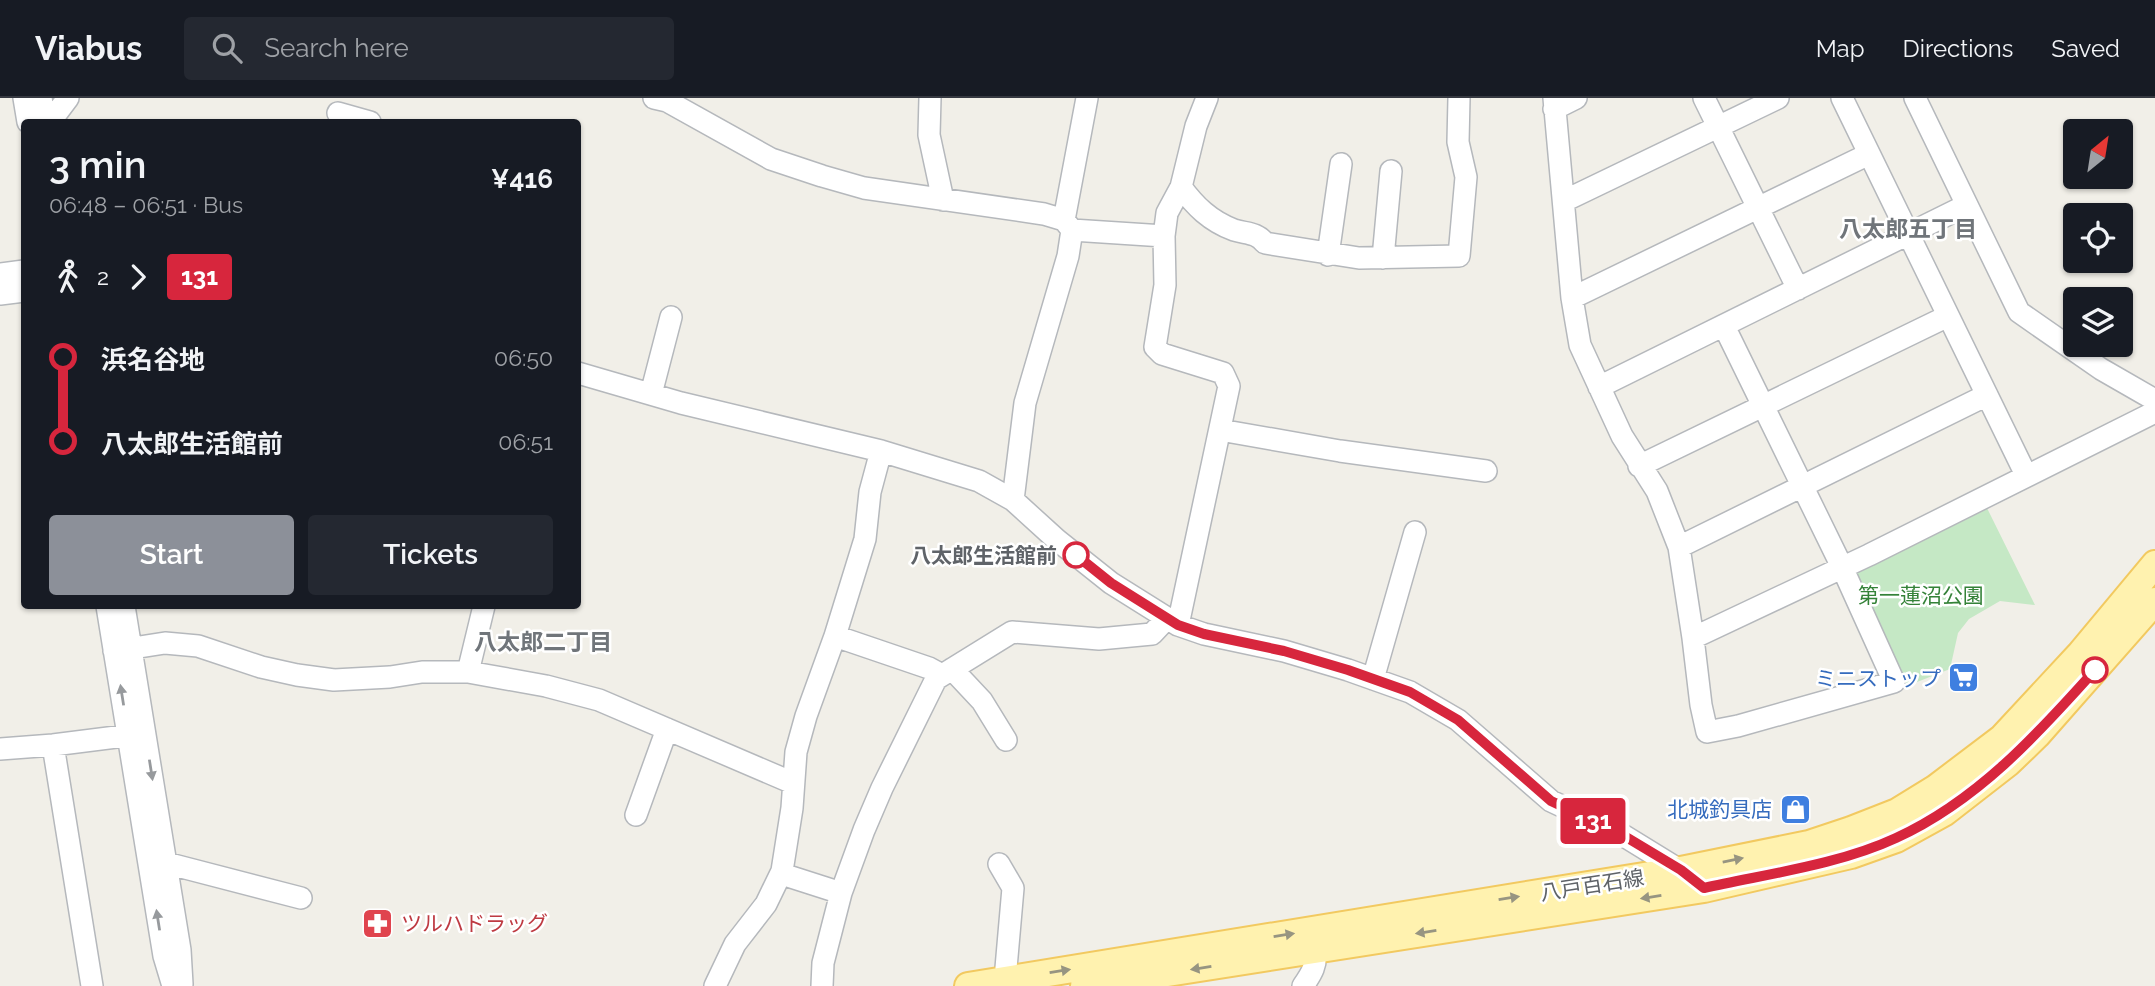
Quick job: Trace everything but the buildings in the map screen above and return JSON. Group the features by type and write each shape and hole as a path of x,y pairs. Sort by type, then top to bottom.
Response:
{"main road":[{"name":"八戸百石線","path":"968,986 1681,870 1809,844 1897,812 1936,788 2002,738 2080,654 2155,565"},
{"name":"八戸百石線","path":"1084,986 1704,888 1852,855 1896,838 1945,812 2008,762 2037,735 2155,601"}],"street":[{"path":"24,98 28,119"},
{"path":"41,98 47,119"},
{"path":"50,119 68,98"},
{"path":"654,98 667,101 771,159 864,188 1044,214 1068,225 1164,236"},
{"path":"930,98 929,135 943,200"},
{"path":"1013,500 1025,403 1068,256 1068,225 1087,98"},
{"path":"822,986 823,963 841,893 882,788 936,678 1012,632 1099,639 1152,634 1172,621 1229,386 1223,373 1162,354 1155,347 1165,285 1164,236 1167,213 1181,187 1196,126 1207,98"},
{"path":"1181,187 1208,217 1234,230 1258,235 1265,243 1328,255 1383,258 1459,256 1466,177 1458,142 1458,98"},
{"path":"1576,98 1554,103 1572,298 1580,345 1639,466 1657,491 1679,547 1707,732 1738,726 1894,682 1842,567 1724,326"},
{"path":"1704,98 1797,289"},
{"path":"1564,201 1778,98"},
{"path":"1842,98 2026,475"},
{"path":"1915,98 2019,312 2101,369 2155,400"},
{"path":"339,111 362,119"},
{"path":"1572,298 1869,153"},
{"path":"1328,255 1341,164"},
{"path":"1383,258 1391,171"},
{"path":"1599,387 1967,205"},
{"path":"0,274 21,271"},
{"path":"0,294 21,291"},
{"path":"1639,466 1948,316"},
{"path":"651,394 671,317"},
{"path":"581,374 881,451 979,481 1013,500 1111,583 1172,621 1204,634 1284,651 1410,692 1458,720 1551,801 1621,834 1681,870 1704,888"},
{"path":"1679,547 1987,395"},
{"path":"1693,638 2155,412"},
{"path":"1220,430 1340,451 1486,471"},
{"path":"715,986 735,944 766,904 782,871 792,808 796,752 865,539 870,492 881,451"},
{"path":"1373,679 1415,532"},
{"path":"108,609 123,650 137,734 164,956 173,986"},
{"path":"123,650 124,609"},
{"path":"468,672 483,609"},
{"path":"835,636 947,672 982,701 1006,740"},
{"path":"123,650 165,643 198,646 273,670 334,680 422,672 468,672 546,686 600,700 793,783"},
{"path":"636,815 667,729"},
{"path":"0,749 137,734"},
{"path":"137,734 166,863 180,950 182,986"},
{"path":"53,745 92,986"},
{"path":"166,863 301,898"},
{"path":"999,864 1013,888 1006,968 1008,979"},
{"path":"782,871 788,876 841,893"},
{"path":"1303,986 1317,962 1315,950"}],"green space":[{"name":"第一蓮沼公園","path":"1986,506 2035,605 2000,601 1969,619 1958,633 1950,669 1907,686 1853,576 1859,567"}],"bus line":[{"name":"131","path":"1076,555 1111,583 1178,625 1204,634 1284,651 1410,692 1458,720 1551,801 1621,834 1681,870 1704,888 1852,855 1896,838 1945,812 2037,735 2095,670"}],"place":[{"name":"八太郎生活館前","path":"1076,555"},
{"name":"ミニストップ","path":"1964,678"},
{"name":"北城釣具店","path":"1795,809"},
{"name":"ツルハドラッグ","path":"378,923"}],"district":[{"name":"八太郎五丁目","path":"1908,228"},
{"name":"八太郎二丁目","path":"543,641"}]}
